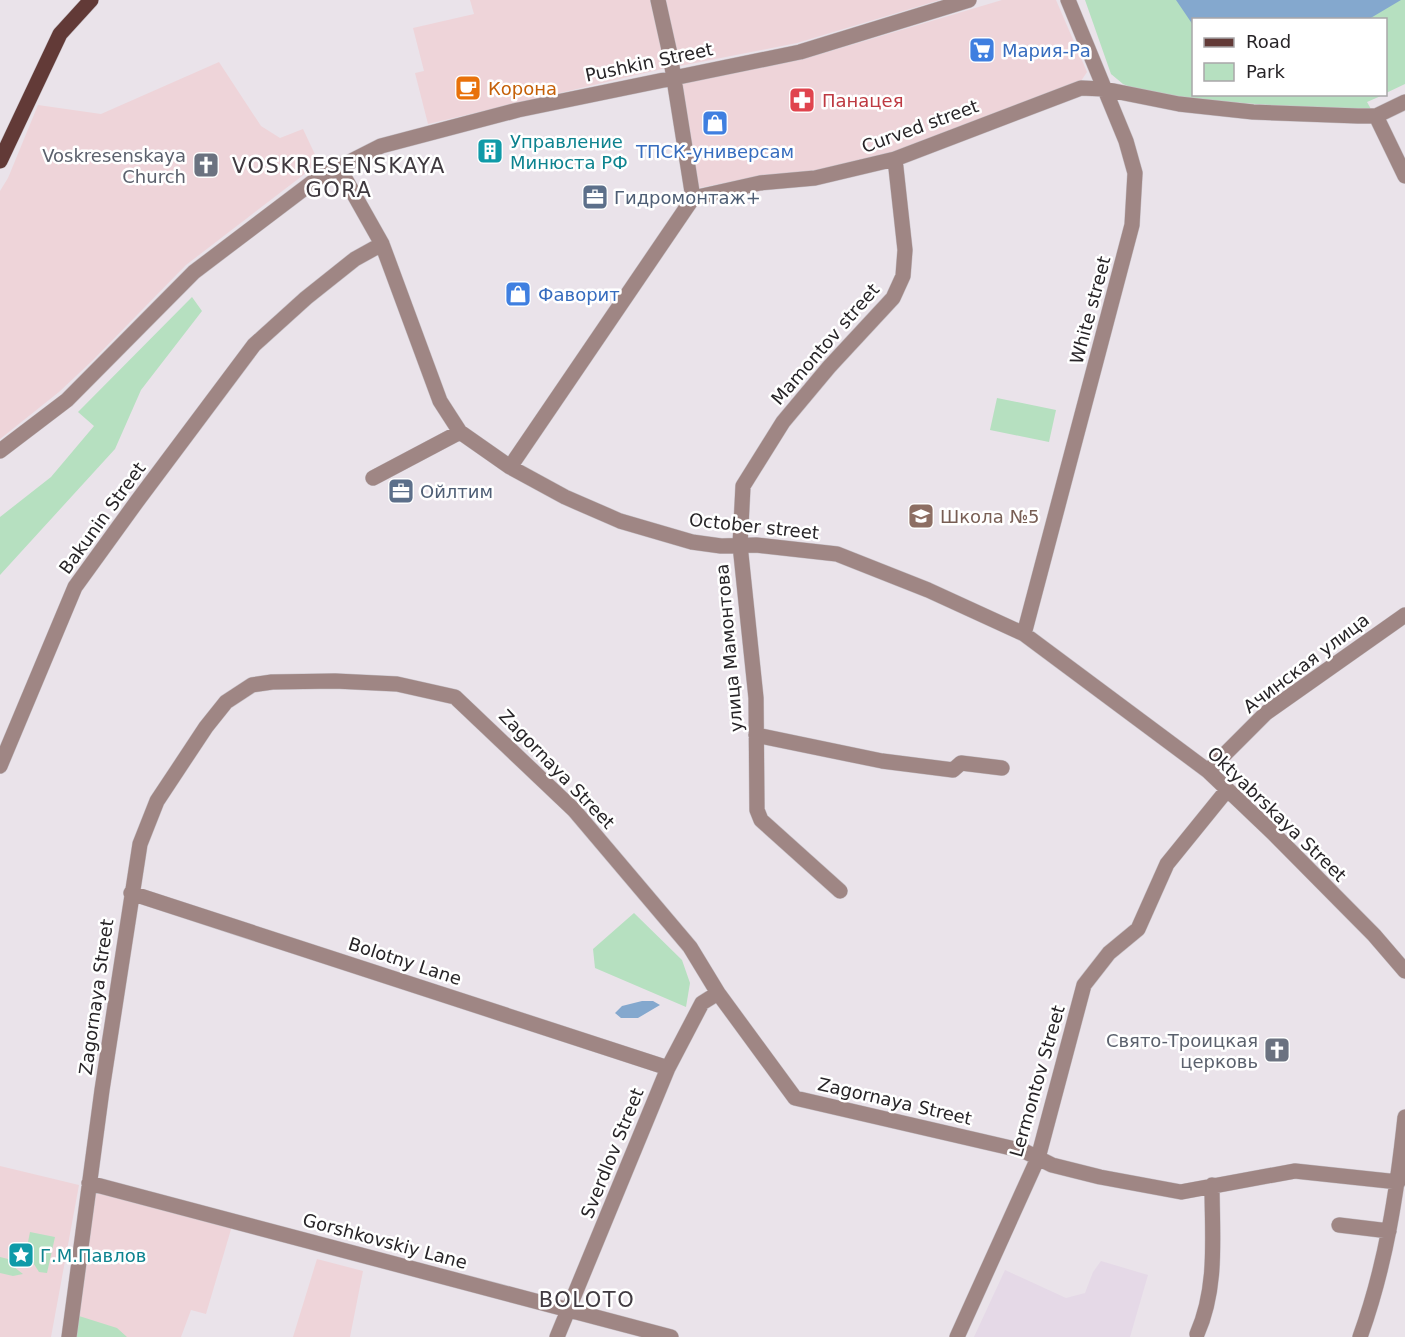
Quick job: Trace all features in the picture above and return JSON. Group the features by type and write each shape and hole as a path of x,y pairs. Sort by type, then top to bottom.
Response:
{"main road":[{"path":"0,161 60,34 91,0"}],"street":[{"path":"510,467 693,198 658,0"},
{"name":"Pushkin Street","path":"0,451 67,400 194,272 256,222 338,166 381,146 518,110 673,76 800,52 969,0"},
{"name":"White street","path":"1024,634 1132,225 1135,173 1126,141 1068,0"},
{"name":"Curved street","path":"693,198 760,183 815,178 895,159 1081,88 1104,89 1170,102 1253,112 1376,116 1405,102"},
{"path":"1376,116 1405,176"},
{"name":"Mamontov street","path":"740,545 743,486 783,422 829,367 893,298 903,276 905,250 895,159"},
{"name":"October street","path":"338,166 382,244 440,401 460,432 510,467 565,497 620,521 692,542 837,554 928,590 1024,634"},
{"name":"Bakunin Street","path":"0,766 75,587 138,500 254,345 322,285 355,259 382,244"},
{"path":"373,478 460,432"},
{"name":"улица Мамонтова","path":"740,545 756,698 755,800 761,820 840,891"},
{"name":"Ачинская улица","path":"1208,771 1266,713 1405,615"},
{"name":"Oktyabrskaya Street","path":"1024,634 1208,771 1332,892 1405,971"},
{"name":"Zagornaya Street","path":"69,1337 89,1183 140,844 157,801 226,702 252,685 272,681 397,684 455,697 574,810 690,947 718,993 795,1098 1024,1151 1052,1165 1100,1178 1181,1192 1294,1171 1398,1182"},
{"path":"756,735 882,761 953,770 960,763 1002,768"},
{"name":"Lermontov Street","path":"957,1337 1038,1158 1084,985 1109,953 1138,929 1167,864 1227,789"},
{"name":"Bolotny Lane","path":"131,893 668,1068"},
{"name":"Sverdlov Street","path":"557,1337 668,1068 702,1004 718,993"},
{"path":"1360,1337 1383,1263 1398,1182 1405,1122"},
{"name":"Gorshkovskiy Lane","path":"89,1183 671,1337"},
{"path":"1197,1334 1207,1313 1212,1291 1212,1185"},
{"path":"1339,1225 1389,1231"}],"shaded area":[{"path":"470,0 650,0 666,68 428,124 415,73 424,71 413,28 474,14"},
{"path":"665,0 940,0 797,43 680,66"},
{"path":"1002,0 1056,0 1087,72 1081,81 893,154 816,174 759,176 699,188 679,84 804,59"},
{"path":"219,62 261,126 280,138 303,129 319,163 186,265 59,392 0,439 0,191 8,178 38,105 101,114"},
{"path":"0,1166 79,1185 51,1337 0,1337"},
{"path":"94,1192 232,1226 206,1314 191,1310 181,1337 76,1337"},
{"path":"317,1259 363,1271 350,1337 293,1337"},
{"path":"1101,1261 1148,1275 1130,1337 974,1337 1005,1270 1066,1298 1085,1293 1093,1272"}],"green space":[{"path":"1085,0 1405,0 1405,84 1387,93 1387,18 1192,18 1192,96 1381,96 1367,102 1371,109 1345,111 1204,100 1139,91 1123,84 1111,74"},
{"path":"192,297 202,311 141,390 115,449 0,575 0,517 51,477 94,426 78,412"},
{"path":"997,398 1056,410 1049,442 990,430"},
{"path":"634,913 682,960 690,983 686,1007 595,968 593,949"},
{"path":"30,1232 55,1237 47,1273 39,1272 26,1252"},
{"path":"0,1257 12,1260 14,1267 23,1274 13,1276 0,1273"},
{"path":"79,1316 117,1328 127,1337 76,1337"}],"water":[{"path":"1176,0 1401,0 1371,18 1192,18 1192,24"},
{"path":"653,1001 660,1005 638,1018 621,1018 615,1013 622,1006"}],"place":[{"name":"Мария-Ра","path":"982,50"},
{"name":"Корона","path":"468,88"},
{"name":"Панацея","path":"802,100"},
{"name":"ТПСК-универсам","path":"715,123"},
{"name":"Управление Минюста РФ","path":"490,151"},
{"name":"Voskresenskaya Church","path":"206,165"},
{"name":"Гидромонтаж+","path":"595,197"},
{"name":"Фаворит","path":"518,294"},
{"name":"Ойлтим","path":"401,491"},
{"name":"Школа №5","path":"921,516"},
{"name":"Свято-Троицкая церковь","path":"1277,1050"},
{"name":"Г.М.Павлов","path":"21,1255"}],"district":[{"name":"VOSKRESENSKAYA GORA","path":"339,178"},
{"name":"BOLOTO","path":"587,1300"}]}
